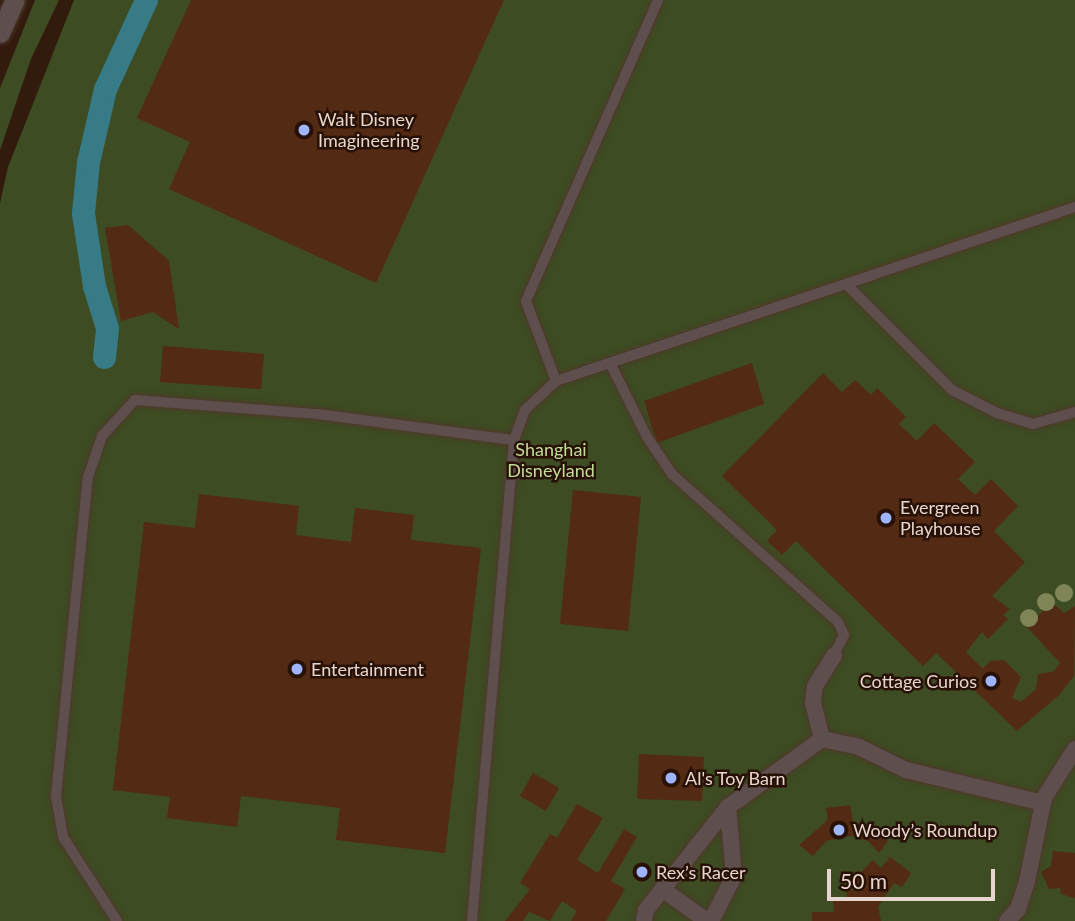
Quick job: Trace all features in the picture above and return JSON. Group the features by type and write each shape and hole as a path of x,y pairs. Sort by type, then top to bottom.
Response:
{"street":[{"path":"0,33 15,0"},
{"path":"822,739 813,702 815,686 834,655"},
{"path":"644,921 646,911 662,888 728,807 822,739 859,747 906,770 1043,803"},
{"path":"1007,921 1018,909 1027,881 1043,803 1058,770 1075,749"},
{"path":"662,888 709,921 734,876 728,807"}],"lane":[{"path":"556,381 526,301 658,0"},
{"path":"472,921 514,440 525,410 556,381 1075,207"},
{"path":"846,284 952,390 998,413 1033,424 1075,412"},
{"path":"610,363 647,437 673,474 838,622 845,635 834,655"},
{"path":"117,921 63,837 56,796 88,477 102,436 135,400 318,414 514,440"}],"green space":[{"path":"35,0 59,0 31,59 0,150 0,88"},
{"name":"Shanghai Disneyland","path":"74,0 1075,0 1075,921 0,921 0,203 8,167"}],"building":[{"name":"Walt Disney Imagineering","path":"191,0 504,0 376,283 169,189 190,142 137,118"},
{"path":"128,225 169,261 179,329 153,312 121,321 105,228"},
{"path":"163,346 264,354 261,389 160,382"},
{"path":"752,363 764,404 657,443 644,401"},
{"name":"Evergreen Playhouse","path":"823,373 842,392 855,380 871,395 877,388 906,417 899,424 917,441 934,423 975,462 958,479 975,495 991,479 1018,506 994,531 1025,562 992,596 1010,609 1003,615 1008,619 988,639 982,632 966,652 983,669 990,661 1004,660 1021,677 1012,698 1021,702 1036,689 1038,674 1053,672 1060,663 1027,627 1052,602 1064,613 1075,606 1074,676 1058,696 1017,731 936,653 923,666 796,541 782,555 767,541 777,530 722,476"},
{"path":"573,490 641,497 628,631 560,624"},
{"name":"Entertainment","path":"199,494 299,506 296,535 351,542 355,508 414,515 411,540 481,548 445,853 336,840 340,808 241,796 237,827 167,818 170,797 113,790 144,522 195,528"},
{"name":"Al's Toy Barn","path":"639,754 704,757 702,801 637,799"},
{"path":"533,773 559,788 546,811 520,796"},
{"path":"577,804 603,818 577,860 598,873 624,829 637,837 611,881 625,889 606,921 571,921 577,911 562,901 550,921 529,912 523,921 505,921 530,889 520,883 550,834 557,838"},
{"path":"850,805 853,822 878,831 888,841 879,853 868,841 851,836 826,841 813,856 799,845 828,820 826,808"},
{"path":"1053,851 1075,853 1075,898 1061,894 1060,888 1049,889 1041,872 1051,866"},
{"path":"890,857 911,873 902,887 894,883 878,907 881,921 812,921 812,912 834,912 833,901 847,901 846,890 856,890 853,880 873,860 881,868"}],"waterway":[{"path":"104,357 107,328 94,286 83,213 88,162 105,89 146,0"}],"place":[{"name":"Walt Disney Imagineering","path":"304,130"},
{"name":"Evergreen Playhouse","path":"886,518"},
{"name":"Entertainment","path":"297,669"},
{"name":"Cottage Curios","path":"991,681"},
{"name":"Al's Toy Barn","path":"671,778"},
{"name":"Woody’s Roundup","path":"839,830"},
{"name":"Rex’s Racer","path":"642,872"}]}
